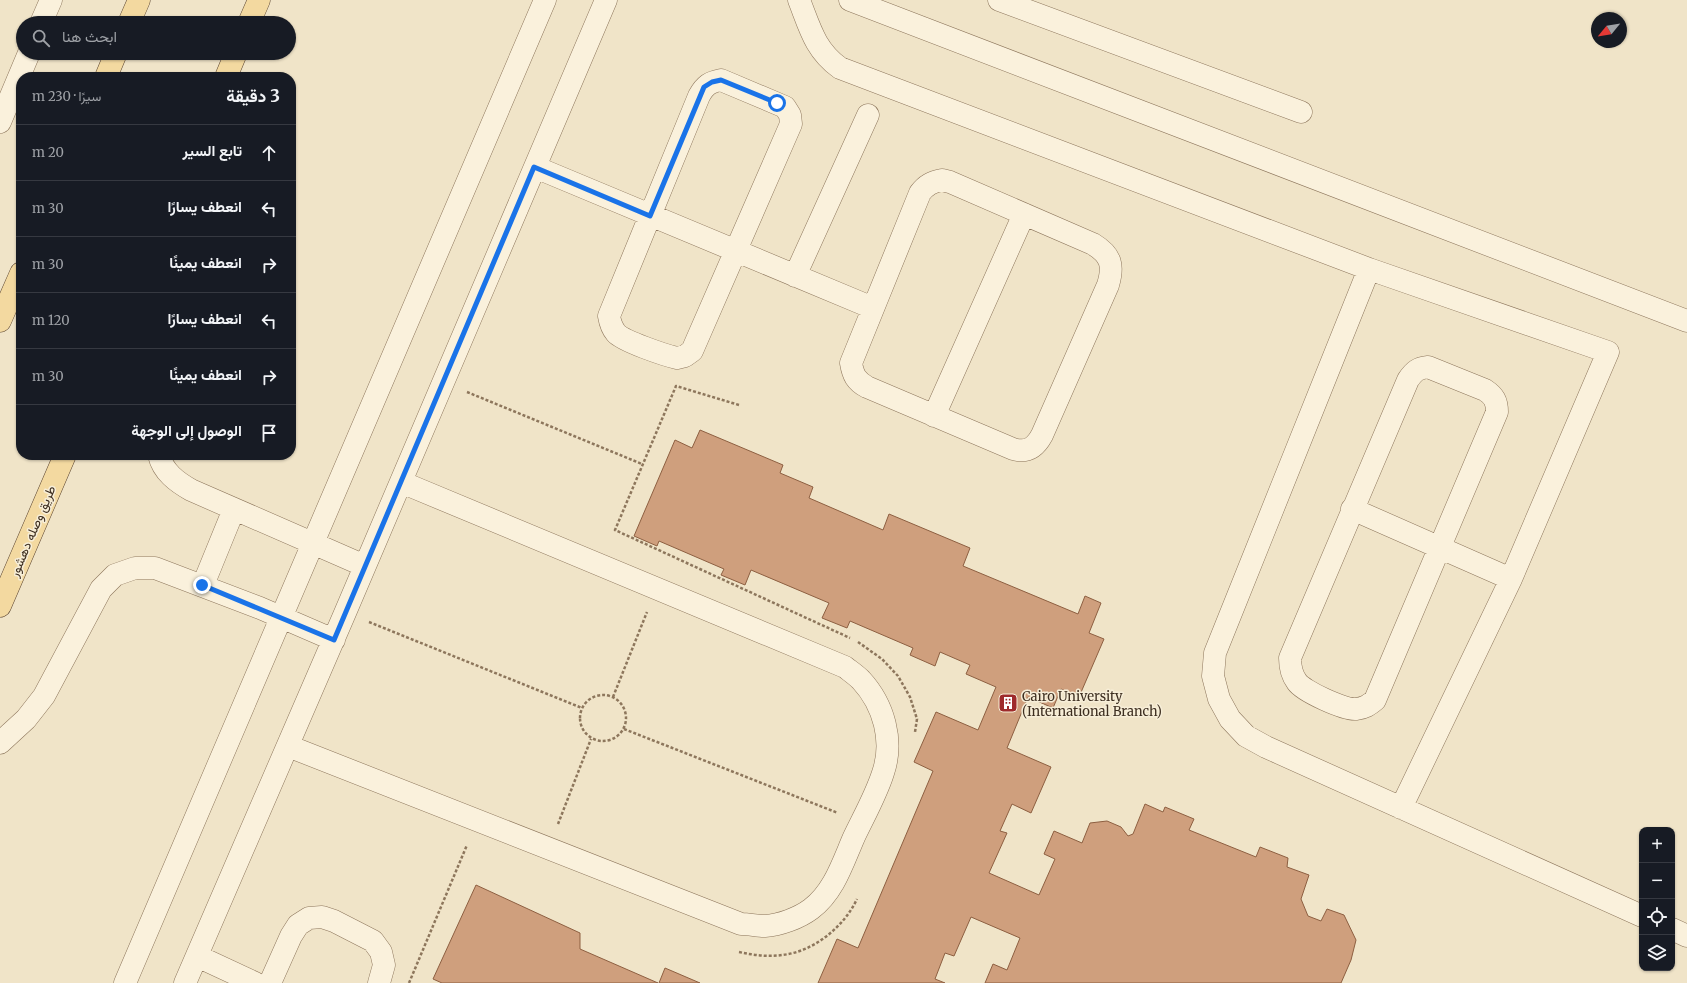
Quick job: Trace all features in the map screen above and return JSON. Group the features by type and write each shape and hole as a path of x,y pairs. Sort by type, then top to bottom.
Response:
{"main road":[{"path":"132,16 139,0"},
{"path":"252,16 259,0"},
{"path":"108,72 113,60"},
{"path":"228,72 233,60"},
{"path":"0,321 16,284"},
{"name":"طريق وصله دهشور","path":"0,606 63,460"}],"lane":[{"path":"44,16 51,0"},
{"path":"125,983 545,0"},
{"path":"186,983 346,613 606,0"},
{"path":"800,0 813,36 820,49 840,68 1369,269 1608,352 1510,579 1401,808"},
{"path":"850,0 1687,321"},
{"path":"999,0 1301,112"},
{"path":"21,72 26,60"},
{"path":"721,80 785,107 790,115 791,124 736,251 692,351 685,356 676,358 626,340 617,334 611,326 609,316 650,216 704,87 712,82 721,80"},
{"path":"0,122 16,84"},
{"path":"795,276 868,115"},
{"path":"534,167 873,308"},
{"path":"942,180 950,182 1024,214 1093,244 1103,251 1110,261 1112,274 1038,444 1031,449 1022,451 934,416 867,387 858,382 853,373 851,363 920,192 925,186 942,180"},
{"path":"934,416 1024,214"},
{"path":"1369,269 1215,653 1214,676 1219,699 1230,719 1246,736 1266,747 1639,915"},
{"path":"1428,367 1485,390 1492,395 1497,403 1497,412 1375,700 1366,707 1354,709 1342,706 1308,691 1298,683 1291,672 1290,658 1352,509 1408,380 1413,372 1420,368 1428,367"},
{"path":"162,460 168,472 178,482 191,490 365,566"},
{"path":"288,746 741,924 766,926 789,920 805,912 828,892 883,773 887,746 887,733 882,714 873,696 860,680 844,667 826,658 401,482"},
{"path":"202,585 234,509"},
{"path":"1352,509 1510,579"},
{"path":"0,742 26,719 44,696 101,589 115,576 135,568 155,568 202,585 334,640"},
{"path":"270,983 291,936 298,925 309,918 322,917 334,921 373,941 381,952 384,965 379,983"},
{"path":"1675,930 1687,936"},
{"path":"197,956 255,983"}],"path":[{"path":"443,382 642,464"},
{"path":"739,405 676,386 615,530 864,644 882,659 898,676 910,697 917,719 914,734"},
{"path":"613,697 657,589"},
{"path":"346,613 582,708"},
{"path":"604,695 613,697 620,702 625,710 626,720 624,729 618,736 610,741 600,742 591,739 584,733 580,726 579,716 582,708 587,701 595,696 604,695"},
{"path":"624,729 861,822"},
{"path":"548,848 591,739"},
{"path":"409,983 469,841"},
{"path":"732,949 739,952 761,956 783,955 804,949 824,938 841,924 854,906 860,892"}],"building":[{"name":"Cairo University (International Branch)","path":"700,430 783,465 780,473 813,487 809,498 883,530 889,514 970,548 963,566 1078,614 1085,596 1101,603 1089,633 1104,639 1079,697 1061,689 1053,708 1028,697 1007,748 1051,767 1031,813 1012,804 1000,831 1007,833 989,873 1039,895 1055,859 1044,854 1054,831 1082,843 1090,823 1107,821 1121,827 1128,836 1133,834 1145,804 1163,812 1165,807 1194,819 1189,830 1256,857 1260,847 1288,858 1287,867 1309,875 1301,899 1308,916 1321,921 1327,909 1344,915 1356,940 1351,960 1341,983 985,983 993,964 1007,970 1020,938 971,917 954,956 945,953 935,979 945,983 818,983 837,939 858,948 933,771 914,762 936,712 978,730 996,687 966,674 970,665 940,652 935,666 910,655 913,648 850,621 847,628 822,618 829,603 751,570 745,585 721,575 724,569 659,541 657,546 634,536 675,440 692,448"},
{"path":"476,885 580,933 580,949 658,983 442,983 433,979"},
{"path":"665,968 700,983 659,983"}],"place":[{"name":"Cairo University (International Branch)","path":"1008,703"}],"route":[{"path":"202,585 334,640 534,167 650,216 704,87 712,82 721,80 777,103"}]}
